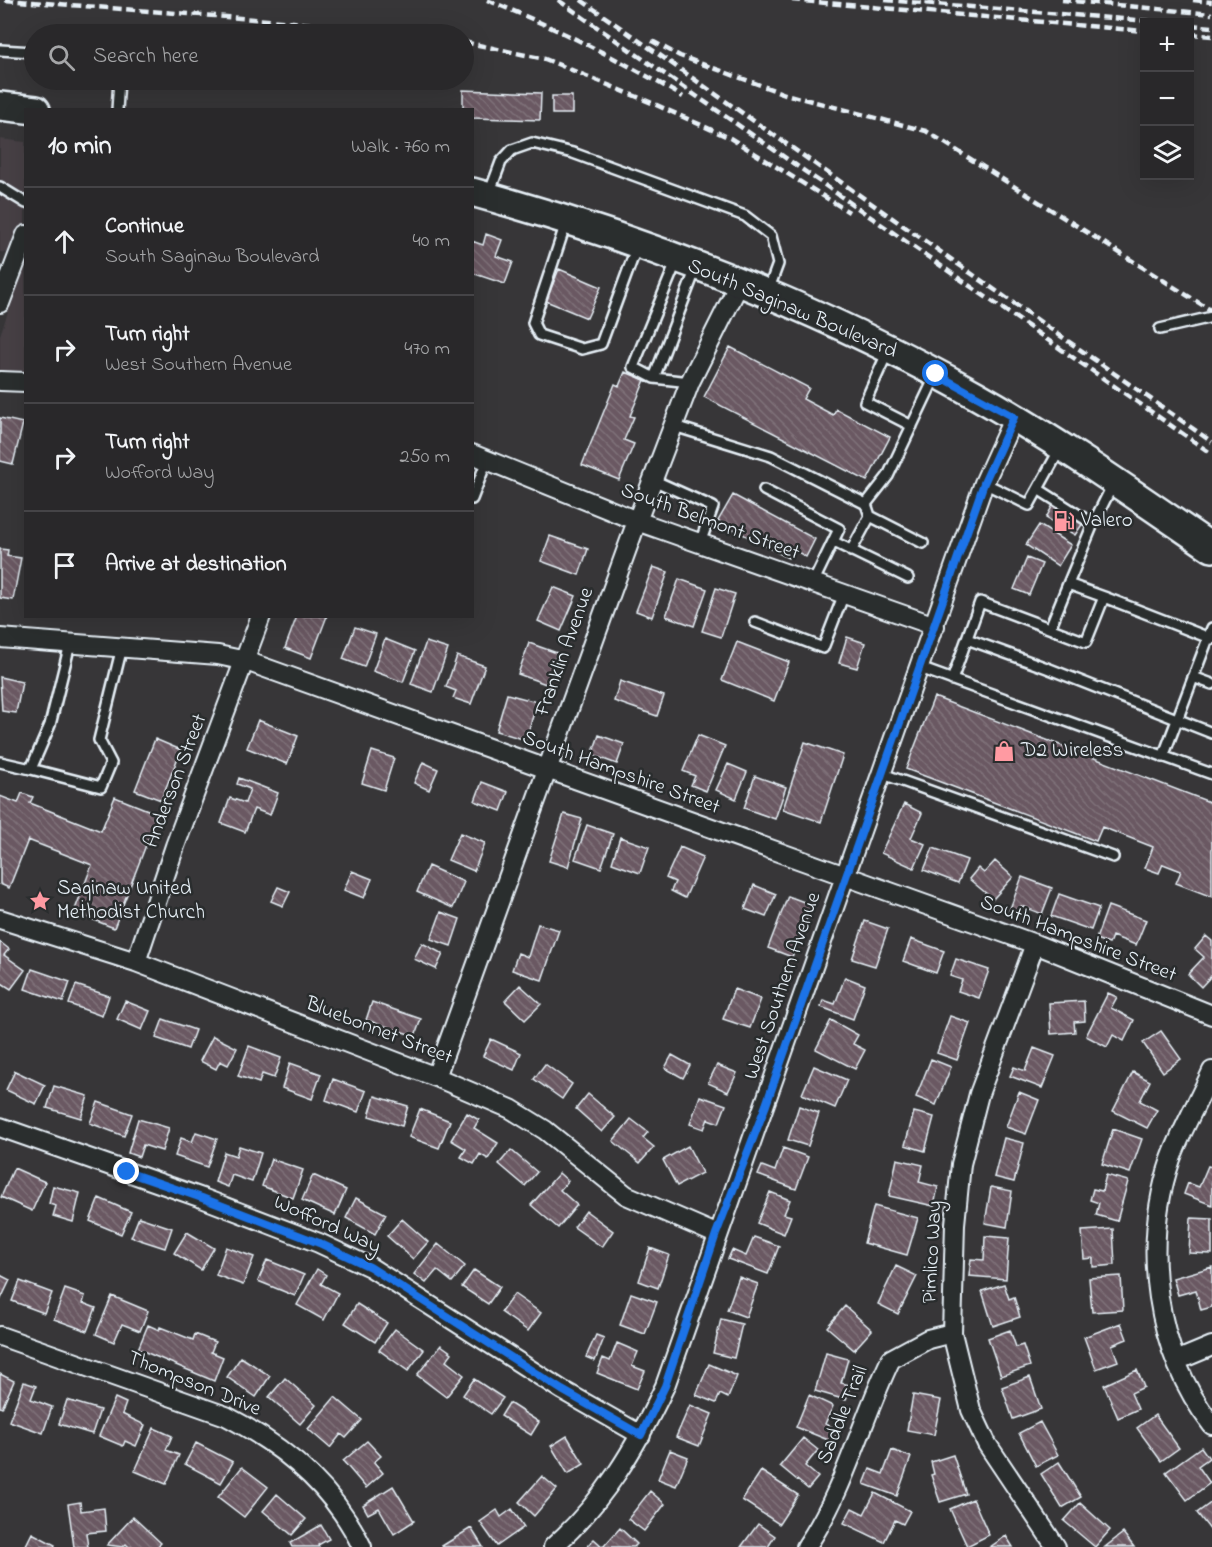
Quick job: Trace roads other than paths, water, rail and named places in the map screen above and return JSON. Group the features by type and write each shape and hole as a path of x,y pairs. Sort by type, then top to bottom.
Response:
{"main road":[{"path":"0,106 24,109"},
{"name":"South Saginaw Boulevard","path":"480,194 686,263 766,295 889,350 1014,417 1114,481 1212,548"}],"street":[{"path":"0,303 24,239"},
{"name":"Franklin Avenue","path":"436,1077 652,480 690,382 739,284"},
{"path":"0,381 24,382"},
{"name":"West Southern Avenue","path":"553,1547 602,1495 622,1468 665,1386 716,1234 766,1105 844,877 883,774 984,483 1014,417"},
{"name":"South Belmont Street","path":"479,457 637,520 935,626"},
{"name":"Anderson Street","path":"136,962 175,846 260,618"},
{"name":"South Hampshire Street","path":"0,638 218,655 246,661 546,771 1035,944 1212,1015"},
{"name":"Bluebonnet Street","path":"0,919 136,962 436,1077 519,1114 545,1130 626,1195 716,1234"},
{"name":"Pimlico Way","path":"1035,944 979,1094 961,1164 955,1235 952,1333 971,1410 987,1444 1056,1547"},
{"path":"1212,1071 1172,1158 1158,1209 1157,1284 1176,1361 1190,1392 1212,1425"},
{"name":"Wofford Way","path":"0,1127 202,1198 319,1243 370,1267 562,1390 641,1435"},
{"name":"Saddle Trail","path":"806,1547 819,1527 849,1465 891,1359 928,1339 952,1333"},
{"name":"Thompson Drive","path":"0,1336 226,1416 256,1432 304,1468 326,1491 362,1547"},
{"path":"1176,1361 1212,1346"}],"lane":[{"path":"0,50 24,51"},
{"path":"117,108 118,90"},
{"path":"480,194 501,162 512,150 532,143 573,153 745,216 771,236 778,264 766,295"},
{"path":"0,186 24,201"},
{"path":"566,221 532,323 539,334 582,350 601,344 636,246"},
{"path":"686,263 633,367 654,378 690,382"},
{"path":"654,378 686,263"},
{"path":"1160,329 1212,317"},
{"path":"889,350 865,402 912,426"},
{"path":"866,504 888,476 936,374"},
{"path":"674,426 771,456 866,504 870,516 923,543"},
{"path":"984,483 1029,506 1061,446"},
{"path":"474,487 479,457"},
{"path":"652,480 713,507 700,543"},
{"path":"1050,628 1092,524 1114,481"},
{"path":"1038,489 1092,524"},
{"path":"764,490 839,529 813,583"},
{"path":"851,550 870,516"},
{"path":"834,542 908,578"},
{"path":"1068,584 1211,634 1163,757"},
{"path":"755,622 823,648 844,594"},
{"path":"952,680 980,602 1086,642 1104,597"},
{"path":"967,639 1212,733"},
{"path":"31,769 50,725 70,644"},
{"path":"0,762 101,787 111,763 99,740 122,647"},
{"path":"920,668 1212,774"},
{"path":"1193,677 1212,684"},
{"path":"883,774 1113,857"}],"railway":[{"path":"5,0 311,24"},
{"path":"487,0 587,45 683,97"},
{"path":"558,0 1212,454"},
{"path":"581,0 1212,442"},
{"path":"792,0 1140,31"},
{"path":"885,0 1140,20"},
{"path":"1062,0 1212,14"},
{"path":"1193,0 1212,2"},
{"path":"1194,25 1212,27"},
{"path":"1194,34 1212,36"},
{"path":"652,41 680,56 785,94 926,131 1212,311"},
{"path":"474,44 545,59 652,103 730,138 849,212"}],"place":[{"name":"Valero","path":"1064,521"},
{"name":"D2 Wireless","path":"1004,751"},
{"name":"Saginaw United Methodist Church","path":"40,901"}]}
